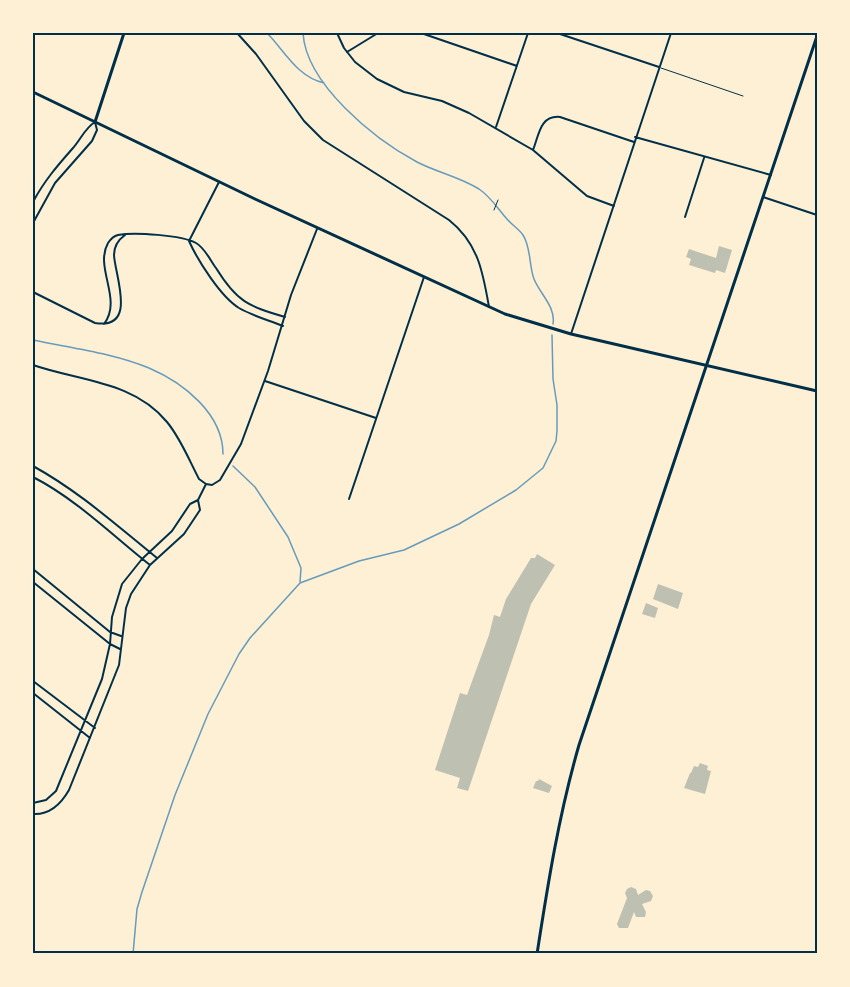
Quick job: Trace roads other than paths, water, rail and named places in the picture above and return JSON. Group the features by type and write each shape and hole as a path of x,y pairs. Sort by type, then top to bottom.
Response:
{"main road":[{"path":"95,122 124,33"},
{"path":"537,954 557,831 579,745 816,39"},
{"path":"33,92 318,229 489,307 571,334 817,391"}],"street":[{"path":"237,33 256,54 304,121 323,140 449,220 464,234 480,261 489,307"},
{"path":"337,33 346,52 359,66 393,88 442,101 496,128 533,150 587,196 614,206"},
{"path":"346,52 378,33"},
{"path":"421,33 517,66"},
{"path":"496,128 528,33"},
{"path":"557,33 659,67"},
{"path":"571,334 671,33"},
{"path":"533,150 544,122 552,116 634,142"},
{"path":"33,202 48,176 74,147 87,127 95,122 97,130 92,141 56,183 33,223"},
{"path":"635,137 771,175"},
{"path":"685,217 704,158"},
{"path":"189,241 219,182"},
{"path":"763,197 817,215"},
{"path":"33,365 116,386 150,406 168,424 199,479 212,485 220,480 235,456 264,381 291,295 318,229"},
{"path":"104,324 111,306 105,258 106,247 114,237 125,235 151,236 196,243 226,284 241,300 255,308 285,317"},
{"path":"33,292 83,318 104,324 113,321 120,310 121,298 114,256 118,242 125,235"},
{"path":"189,241 229,300 248,312 283,326"},
{"path":"350,499 424,277"},
{"path":"264,381 376,418"},
{"path":"33,466 94,505 157,558"},
{"path":"33,477 64,495 150,565"},
{"path":"35,803 51,797 56,791 102,679 110,644 112,617 122,584 142,559 172,531 190,504 198,500 206,484"},
{"path":"33,814 50,811 63,799 91,738 116,674 129,601 150,565 184,534 200,510 198,500"},
{"path":"33,570 110,632 121,636"},
{"path":"33,582 110,644 120,649"},
{"path":"33,681 95,728"},
{"path":"33,693 91,738"}],"lane":[{"path":"659,67 742,96"}],"waterway":[{"path":"267,33 299,69 314,80 324,83"},
{"path":"303,33 307,52 316,71 329,90 363,125 417,162 479,189 521,233 526,240 534,279 550,306 553,324"},
{"path":"133,954 137,909 175,795 208,714 239,654 250,638 300,583 359,561 404,550 459,524 516,490 543,468 556,441 557,431 552,335"},
{"path":"33,340 121,358 162,374 188,391 209,413 221,439 223,454"},
{"path":"233,466 255,487 288,537 301,568 300,582"}]}
